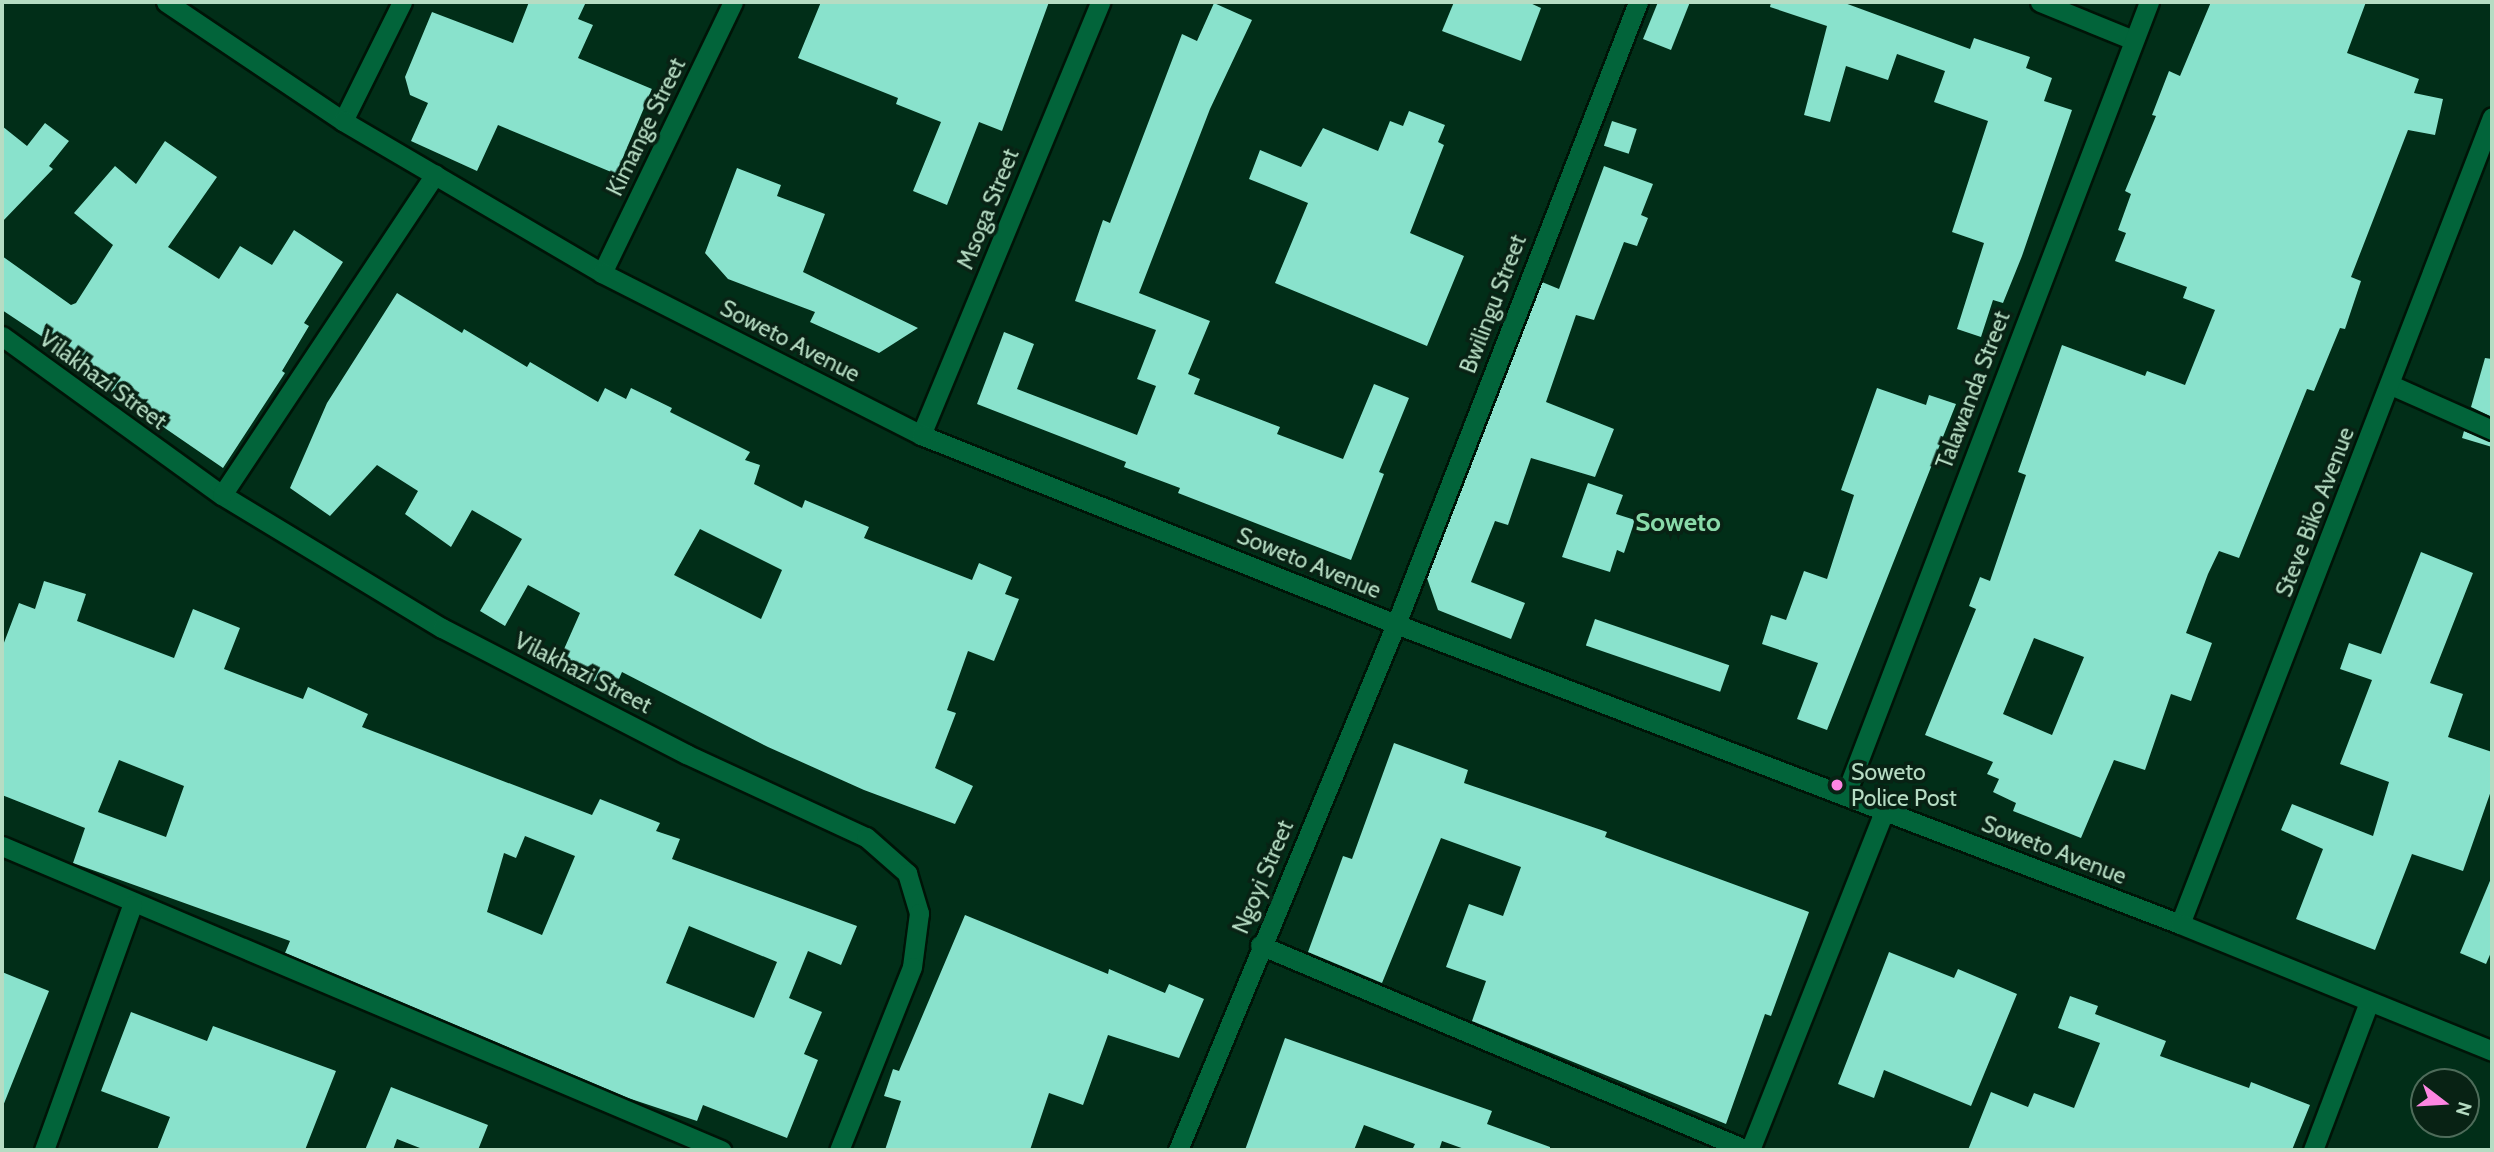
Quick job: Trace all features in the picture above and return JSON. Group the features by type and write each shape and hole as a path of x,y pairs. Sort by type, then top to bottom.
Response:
{"street":[{"name":"Soweto Avenue","path":"166,2 344,121 602,273 921,435 1396,624 2180,924 2492,1051"},
{"path":"344,121 402,2"},
{"name":"Kimange Street","path":"602,273 733,2"},
{"name":"Msoga Street","path":"921,435 1100,2"},
{"name":"Bwilingu Street","path":"1396,624 1638,2"},
{"path":"2040,2 2133,40"},
{"name":"Talawanda Street","path":"1845,796 2149,2"},
{"name":"Steve Biko Avenue","path":"2180,924 2391,385 2492,117"},
{"path":"222,495 435,174"},
{"name":"Vilakhazi Street","path":"2,336 222,495 442,628 686,754 866,837 906,873 919,912 912,967 839,1150"},
{"path":"2391,385 2492,430"},
{"name":"Ngoyi Street","path":"1178,1150 1260,945 1396,624"},
{"path":"1260,945 1749,1150 1884,812"},
{"path":"2,846 132,905 721,1150"},
{"path":"44,1150 132,905"},
{"path":"2313,1150 2369,1002"}],"building":[{"path":"529,2 586,2 578,19 593,25 578,58 652,89 616,174 498,125 477,171 411,141 428,103 410,95 405,77 432,12 513,43"},
{"path":"821,2 1049,2 1002,131 979,122 947,205 913,191 941,122 896,104 898,98 798,58"},
{"path":"1454,2 1528,2 1541,8 1521,61 1442,31"},
{"path":"1658,2 1690,2 1671,50 1643,39"},
{"path":"1771,2 1842,2 1970,49 1974,38 2030,57 2026,68 2052,78 2044,101 2072,110 2022,256 2003,303 1993,300 1981,337 1957,329 1984,243 1952,232 1988,121 1934,102 1945,71 1897,54 1888,80 1846,66 1830,122 1804,115 1827,26 1770,7"},
{"path":"2211,2 2366,2 2347,53 2419,79 2414,93 2443,99 2435,135 2408,130 2351,277 2361,281 2345,329 2340,328 2314,391 2307,389 2239,558 2219,551 2208,574 2186,633 2212,643 2191,701 2171,694 2145,770 2114,760 2081,838 2013,811 2016,803 1993,792 1999,779 1987,774 1993,762 1925,735 1976,609 1969,606 1980,577 1990,581 2026,475 2018,472 2062,345 2145,376 2147,371 2185,385 2215,310 2183,298 2187,287 2115,261 2126,233 2118,230 2131,194 2125,191 2156,116 2152,115 2169,71 2180,76","holes":["2034,638 2084,657 2052,735 2003,714"]},
{"path":"1214,3 1252,20 1210,109 1139,293 1210,321 1188,374 1200,379 1194,394 1280,427 1277,434 1343,459 1374,384 1409,398 1379,472 1384,474 1351,560 1178,493 1180,488 1124,467 1126,462 977,404 1004,332 1034,344 1017,389 1137,435 1156,386 1137,379 1156,330 1075,301 1103,220 1110,223 1182,34 1197,41"},
{"path":"1409,111 1445,125 1438,142 1444,145 1410,233 1464,256 1427,346 1275,283 1308,203 1249,179 1260,150 1301,167 1323,128 1378,151 1390,121 1403,126"},
{"path":"1612,121 1637,129 1629,154 1604,146"},
{"path":"45,123 69,141 49,166 53,169 2,222 2,126 27,146"},
{"path":"165,141 217,177 168,247 219,279 240,246 272,265 294,230 343,262 304,323 309,326 282,371 285,373 223,468 105,387 109,381 2,310 2,256 71,305 76,303 113,245 74,213 115,166 136,184"},
{"path":"1604,166 1653,184 1641,215 1648,218 1637,246 1624,242 1594,320 1576,315 1546,402 1614,429 1595,477 1531,458 1508,525 1495,521 1471,582 1525,603 1511,639 1438,610 1427,578 1542,282 1559,289"},
{"path":"737,168 781,185 777,196 825,214 803,272 918,328 879,353 810,322 815,312 728,279 705,253"},
{"path":"397,293 462,333 464,329 527,367 530,362 598,402 605,388 626,399 631,388 672,408 670,412 750,452 745,460 760,465 754,484 802,508 805,500 869,527 864,538 972,580 979,563 1012,577 1005,594 1019,599 994,661 968,651 947,710 956,713 935,768 973,786 955,824 864,790 768,747 622,672 614,690 557,665 580,613 528,585 505,626 480,611 522,539 472,510 451,547 405,514 418,491 377,465 330,516 290,488 327,403","holes":["700,529 782,570 761,619 674,575"]},
{"path":"2485,358 2492,359 2492,417 2471,407"},
{"path":"1877,388 1926,405 1929,395 1956,404 1827,730 1797,719 1818,663 1762,644 1771,615 1786,620 1804,571 1827,579 1854,495 1841,490"},
{"path":"2464,431 2492,442 2492,447 2462,438"},
{"path":"1588,483 1623,495 1616,514 1635,520 1624,553 1617,550 1610,572 1562,557"},
{"path":"2421,552 2473,573 2430,683 2463,694 2448,737 2492,752 2492,788 2463,871 2412,854 2375,950 2296,919 2323,849 2281,830 2292,804 2373,836 2389,782 2340,764 2372,680 2340,669 2349,643 2381,654"},
{"path":"44,581 86,594 77,621 174,658 193,609 240,628 224,669 303,699 308,687 368,714 362,727 592,815 600,799 660,823 656,831 680,839 672,859 857,926 841,965 808,951 789,998 822,1012 804,1054 818,1060 787,1138 703,1105 697,1121 628,1098 285,953 290,941 73,863 85,828 2,795 2,648 19,603 35,609","holes":["119,760 184,786 166,837 98,812","525,836 575,856 542,935 487,912 504,853 516,858","689,926 777,962 754,1018 666,983"]},
{"path":"1595,619 1729,665 1720,692 1586,645"},
{"path":"1394,743 1468,770 1464,783 1607,832 1605,837 1809,912 1771,1016 1765,1014 1726,1124 1472,1021 1486,981 1446,967 1469,904 1503,916 1521,867 1441,838 1382,983 1308,952 1343,856 1352,859"},
{"path":"2492,876 2492,950 2486,964 2460,953"},
{"path":"965,915 1108,974 1109,969 1165,993 1169,984 1204,999 1179,1058 1108,1035 1083,1105 1049,1093 1030,1150 885,1150 901,1101 884,1096 893,1069 899,1071"},
{"path":"1889,952 1954,978 1958,969 2017,994 1971,1106 1884,1070 1874,1098 1838,1084"},
{"path":"2,972 49,991 3,1106 2,1105"},
{"path":"2070,996 2098,1006 2095,1014 2166,1041 2160,1056 2249,1088 2251,1082 2310,1105 2292,1150 1968,1150 1991,1092 2028,1107 2034,1093 2074,1108 2100,1043 2058,1028"},
{"path":"131,1012 207,1041 213,1026 336,1071 305,1150 157,1150 170,1117 101,1091"},
{"path":"1285,1038 1492,1111 1487,1124 1550,1147 1550,1150 1467,1150 1442,1141 1439,1150 1412,1150 1415,1144 1364,1125 1354,1150 1245,1150"},
{"path":"391,1087 488,1125 478,1150 425,1150 397,1139 393,1150 365,1150"}],"place":[{"name":"Soweto Police Post","path":"1837,785"}],"district":[{"name":"Soweto","path":"1678,523"}]}
